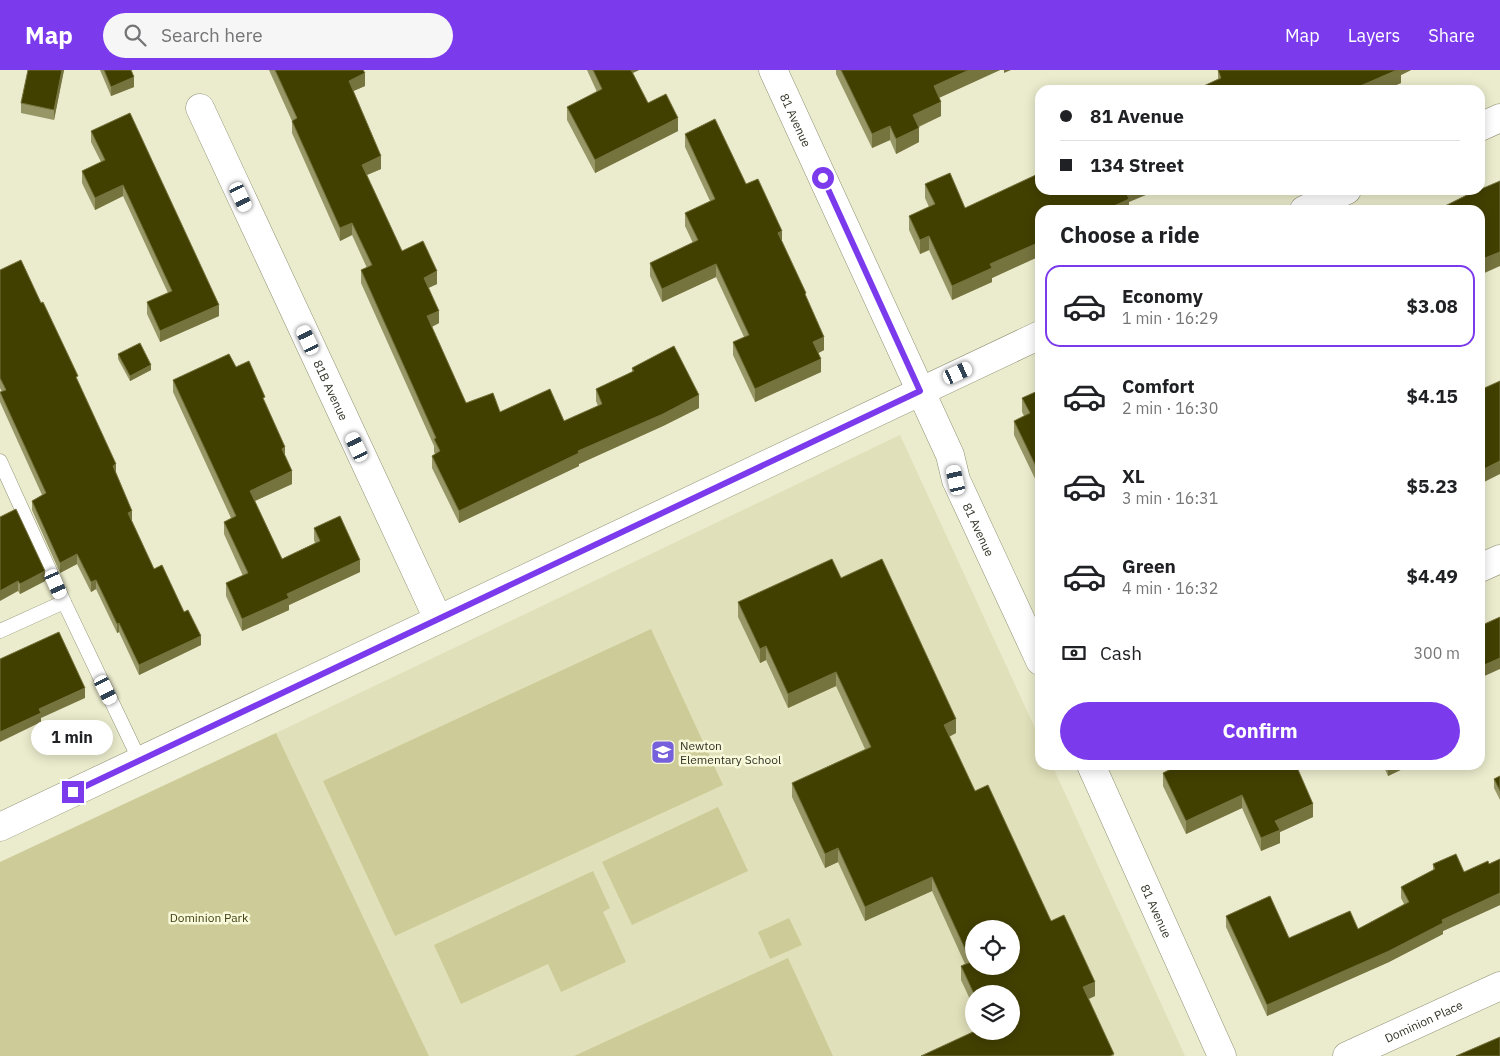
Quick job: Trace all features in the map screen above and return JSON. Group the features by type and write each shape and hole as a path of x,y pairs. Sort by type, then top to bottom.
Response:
{"street":[{"name":"81 Avenue","path":"774,70 950,455 956,480 1035,649"},
{"name":"81B Avenue","path":"200,108 438,619"},
{"path":"1485,125 1500,118"},
{"path":"1315,205 1336,195"},
{"path":"0,828 1035,337"},
{"path":"1485,566 1500,559"},
{"name":"81 Avenue","path":"1093,770 1222,1056"},
{"name":"Dominion Place","path":"1347,1056 1500,986"}],"lane":[{"path":"0,461 64,602 140,761"},
{"path":"0,631 64,602"}],"shaded area":[{"name":"Newton Elementary School","path":"900,435 1035,728 1035,770 1054,770 1185,1056 429,1056 276,733"}],"green space":[{"path":"651,629 723,785 395,936 323,781"},
{"name":"Dominion Park","path":"276,733 429,1056 0,1056 0,862"},
{"path":"718,807 748,871 632,925 602,862"},
{"path":"593,871 610,908 603,912 626,962 561,992 548,964 461,1004 434,945"},
{"path":"789,918 802,945 770,959 758,932"},
{"path":"788,958 833,1056 574,1056"}],"building":[{"path":"28,70 62,70 54,110 21,103"},
{"path":"104,70 131,70 134,77 111,87"},
{"path":"275,70 363,70 365,73 349,81 381,156 362,165 402,251 423,241 437,271 424,278 439,311 427,316 466,403 493,393 500,412 550,389 564,421 602,404 596,389 634,371 632,368 674,346 699,395 663,414 578,451 579,453 459,511 432,456 440,451 434,439 436,438 361,270 372,265 352,223 340,228 292,121 297,118"},
{"path":"593,70 631,70 648,103 666,94 678,118 595,160 567,107 602,89"},
{"path":"841,70 969,70 934,86 941,102 913,115 919,128 896,139 890,126 872,134"},
{"path":"1218,70 1397,70 1362,85 1206,85 1221,78"},
{"path":"130,113 219,305 160,331 147,302 172,291 123,185 95,198 82,171 105,160 91,131"},
{"path":"715,119 746,184 758,179 782,231 778,233 824,337 813,342 821,359 755,389 733,342 749,335 716,264 662,289 650,263 698,240 685,213 715,199 685,134"},
{"path":"950,173 965,208 1035,175 1035,195 1127,195 1129,199 1116,205 1035,205 1035,244 990,264 992,268 952,286 929,236 920,240 909,216 935,204 925,184"},
{"path":"1500,181 1500,252 1485,258 1485,205 1447,205 1467,195 1485,195 1485,187"},
{"path":"21,260 78,376 76,377 116,464 113,466 132,511 128,513 154,569 162,565 184,612 188,610 201,636 139,665 96,580 91,582 77,554 60,563 32,501 46,493 0,392 6,390 0,378 0,270"},
{"path":"140,343 151,365 130,376 118,354"},
{"path":"229,354 236,367 249,361 285,447 282,449 292,471 250,491 282,559 320,541 314,528 340,516 360,560 287,594 289,598 242,619 226,583 248,573 224,522 236,516 173,380"},
{"path":"1500,381 1500,461 1485,468 1485,388"},
{"path":"1035,392 1035,465 1014,421 1030,413 1022,398"},
{"path":"16,509 45,571 20,584 18,581 0,591 0,517"},
{"path":"832,559 841,578 882,559 956,719 944,725 975,791 988,785 1051,921 1064,915 1095,982 1083,987 1114,1054 1110,1056 921,1056 965,1036 965,1040 1020,1040 1020,985 970,985 965,975 1020,975 1020,920 965,920 965,949 932,877 865,907 838,848 825,854 792,783 871,747 836,672 788,694 766,646 760,649 738,602"},
{"path":"1500,617 1500,658 1485,665 1485,624"},
{"path":"59,632 85,688 39,709 41,713 0,732 0,659"},
{"path":"1169,770 1298,770 1313,804 1275,821 1280,830 1261,838 1242,795 1186,821 1163,773"},
{"path":"1500,776 1500,791 1494,779"},
{"path":"1456,854 1464,872 1488,861 1489,864 1500,859 1500,893 1442,920 1443,923 1389,951 1267,1005 1226,916 1270,896 1289,938 1350,911 1358,929 1409,902 1401,887 1435,869 1433,864"},
{"path":"965,964 965,975 961,966"},
{"path":"1500,1037 1500,1056 1456,1056"}],"place":[{"name":"Newton Elementary School","path":"663,752"}],"route":[{"path":"73,792 920,391 823,178"}]}
